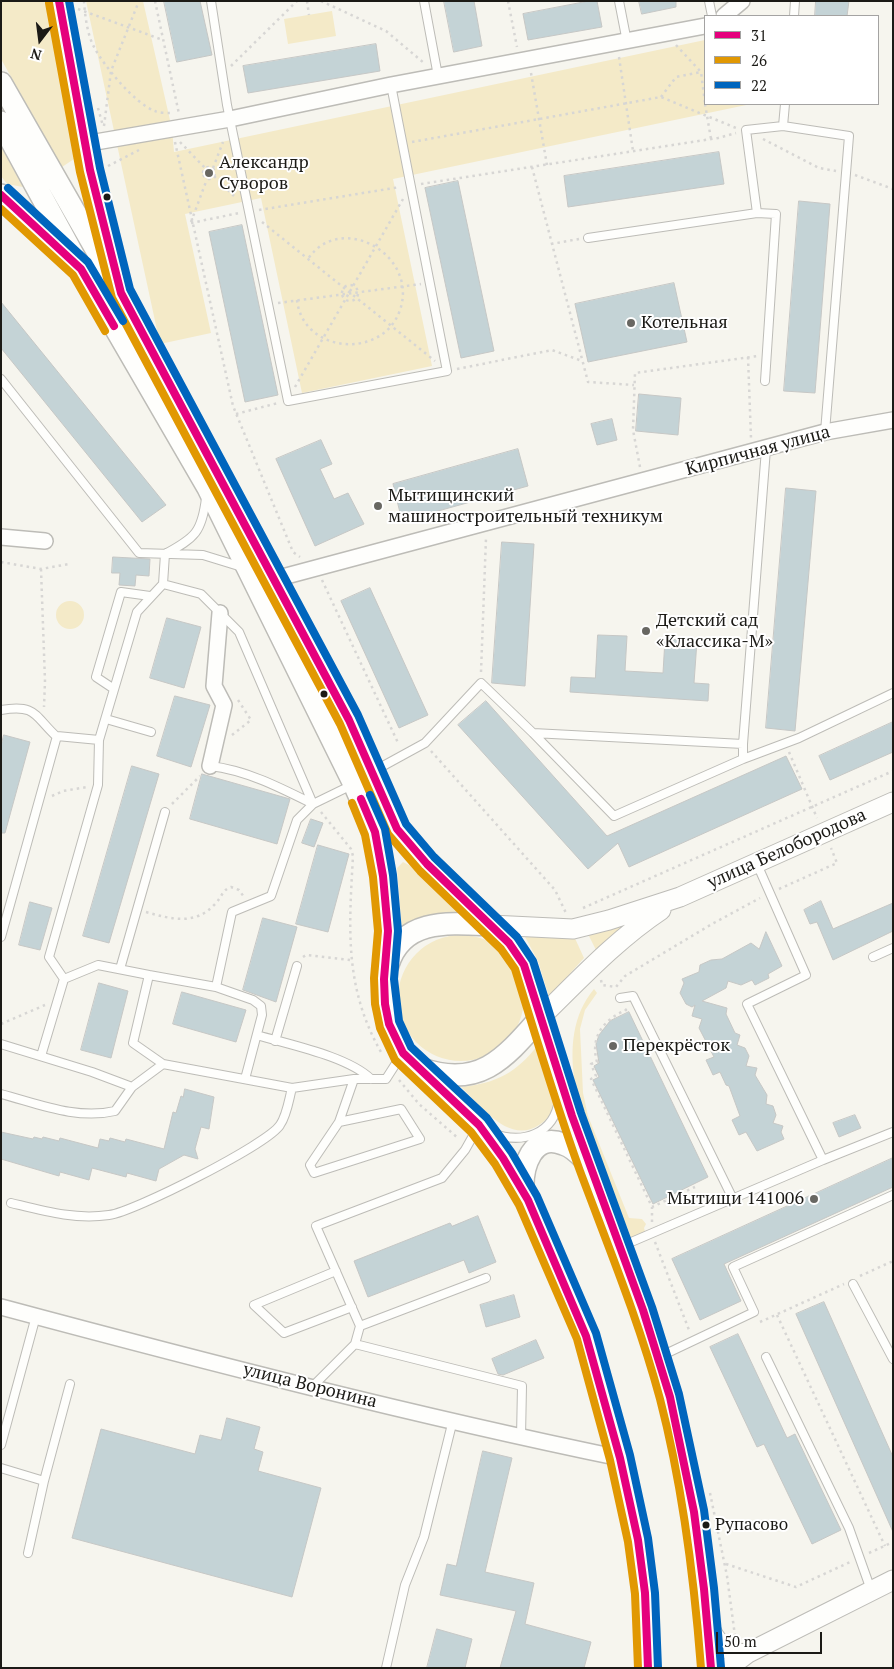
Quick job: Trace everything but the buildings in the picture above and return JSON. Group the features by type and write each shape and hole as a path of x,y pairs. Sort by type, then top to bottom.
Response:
{"main road":[{"path":"67,5 84,144 121,293"},
{"path":"1,83 121,293 349,720 375,832 383,876 388,931 384,979 389,1024 403,1053 480,1127 504,1158 524,1190 586,1336 620,1458 638,1540 645,1593 648,1668"},
{"path":"1,122 81,269 208,488 249,569 363,778 397,830 427,864 509,943 524,965 560,1081 658,1358 682,1448 695,1518 711,1668"},
{"path":"1,195 81,269"},
{"path":"384,979 390,956 397,947 410,935 427,926 447,922 491,926"},
{"path":"419,1068 440,1075 462,1076 481,1072 500,1060 540,1016"},
{"path":"524,1190 525,1164 530,1154 538,1146 551,1141 563,1143 588,1163"}],"street":[{"path":"725,15 742,1"},
{"path":"84,144 180,121 230,122 391,85 438,76 525,65 704,26"},
{"name":"Кирпичная улица","path":"275,579 825,432 893,420"},
{"path":"1,537 45,541"},
{"path":"210,766 224,705 214,686 220,613"},
{"name":"улица Белобородова","path":"680,897 893,802"},
{"path":"491,926 573,929 680,897"},
{"path":"540,1016 633,928 680,897"},
{"name":"улица Воронина","path":"1,1307 312,1387 521,1438 620,1458"},
{"path":"728,1668 748,1653 893,1580"},
{"path":"707,1620 710,1629 721,1645 735,1653 748,1653"}],"lane":[{"path":"211,1 230,122 288,401 447,371 391,85"},
{"path":"424,1 438,76"},
{"path":"620,1 622,43"},
{"path":"709,1 712,15"},
{"path":"794,15 795,1"},
{"path":"783,126 785,105"},
{"path":"756,213 746,130 783,126 850,136 825,432"},
{"path":"588,238 756,213 776,214 765,381"},
{"path":"1,379 139,553 220,559 249,569"},
{"path":"743,759 766,449"},
{"path":"165,554 188,542 198,530 203,520 208,488"},
{"path":"64,979 48,957 98,785 99,740 137,612 163,584 165,554"},
{"path":"163,584 201,594 239,632 314,804"},
{"path":"114,689 96,676 121,592 150,596"},
{"path":"216,987 232,912 271,896 297,820 314,804 425,743 480,684 534,733 614,816 743,759 786,743 893,693"},
{"path":"1,710 19,707 34,711 57,736 99,740"},
{"path":"106,719 150,732"},
{"path":"534,733 743,744"},
{"path":"1,937 57,736"},
{"path":"210,766 221,767 268,782 314,804"},
{"path":"120,969 165,812"},
{"path":"757,864 806,975 747,1004 823,1160"},
{"path":"873,957 893,948"},
{"path":"64,979 98,965 216,987 253,1000 261,1006 262,1015 244,1079"},
{"path":"275,1041 296,966"},
{"path":"149,975 133,1043 162,1064 292,1088 354,1079 386,1080 403,1053"},
{"path":"41,1056 64,979"},
{"path":"620,998 633,996 732,1198"},
{"path":"257,1035 348,1064 372,1079"},
{"path":"1,1044 132,1087"},
{"path":"1,1094 69,1112 96,1115 115,1111 132,1087 162,1064"},
{"path":"339,1122 401,1109 420,1139 314,1173 310,1165 339,1122 354,1079"},
{"path":"312,1387 355,1344 360,1326 316,1226 442,1178 466,1150 480,1127 499,1135 515,1138 534,1135 548,1126 556,1116 560,1081"},
{"path":"11,1203 66,1217 110,1215 119,1212 181,1186 267,1136 280,1125 292,1088"},
{"path":"619,1247 893,1132"},
{"path":"658,1358 754,1312 733,1266 893,1196"},
{"path":"336,1271 254,1305 284,1333 352,1308"},
{"path":"360,1326 486,1278"},
{"path":"852,1282 893,1359"},
{"path":"1,1446 36,1316"},
{"path":"355,1344 522,1386 521,1438"},
{"path":"766,1357 848,1528 871,1590"},
{"path":"28,1553 44,1481 70,1384"},
{"path":"386,1668 405,1585 424,1536 453,1420"},
{"path":"1,1468 44,1481"}],"path":[{"path":"84,1 84,12 93,46 111,71 134,96 154,111 180,121"},
{"path":"104,128 111,71 139,1"},
{"path":"155,1 180,121"},
{"path":"223,74 297,1"},
{"path":"307,1 309,15"},
{"path":"321,1 386,31 438,76"},
{"path":"513,1 508,2 539,119 547,164"},
{"path":"67,5 163,40"},
{"path":"622,43 626,103 633,151"},
{"path":"661,97 676,77 700,72"},
{"path":"191,224 249,212 411,185 711,140 742,131 661,97 403,144"},
{"path":"705,105 711,140"},
{"path":"214,176 216,173 213,168 230,122"},
{"path":"746,130 819,168 846,172 893,189"},
{"path":"213,168 205,168 173,134 191,224 236,414 293,552 316,569 404,756"},
{"path":"532,167 588,382 634,385"},
{"path":"205,168 203,174 207,179"},
{"path":"214,176 249,212 447,371 552,350 582,361"},
{"path":"191,224 207,179 214,176"},
{"path":"236,414 288,401 411,185"},
{"path":"551,244 588,238"},
{"path":"297,300 305,322 331,342 348,346 365,344 380,337 391,326 400,310 401,275 392,259 376,246 362,240 343,239 326,244 308,259"},
{"path":"268,304 430,283"},
{"path":"343,288 354,286"},
{"path":"354,286 358,292 357,298"},
{"path":"343,288 342,294 345,300"},
{"path":"345,300 352,301 357,298"},
{"path":"642,481 633,430 635,373 767,354"},
{"path":"748,357 749,422"},
{"path":"480,684 487,523"},
{"path":"1,562 41,569 69,564"},
{"path":"41,569 45,681 43,715 57,736"},
{"path":"425,743 555,890 567,916"},
{"path":"595,965 602,985 616,987 625,976 688,938 770,893 837,863 786,743"},
{"path":"576,912 893,771"},
{"path":"39,802 63,791 98,785"},
{"path":"137,909 176,919 202,916 216,903 224,890 231,887 242,893 247,906"},
{"path":"296,966 300,958 306,955 350,960"},
{"path":"620,998 626,1010 608,1020 598,1032 594,1048 597,1062 591,1064 596,1076 590,1079 652,1206 695,1186"},
{"path":"1,1024 58,999"},
{"path":"860,1276 893,1261"},
{"path":"852,1282 777,1315 885,1546"},
{"path":"725,1563 796,1587 893,1542"}],"shaded area":[{"path":"1,1 47,1 74,159 62,167 1,59"},
{"path":"86,1 143,1 172,129 174,152 704,40 704,105 746,105 393,179 432,366 302,393 261,198 185,214 211,333 160,344"},
{"path":"332,11 336,36 288,44 284,19"},
{"path":"1,146 23,187 7,184 1,176"},
{"path":"70,601 80,605 84,615 80,625 70,629 60,625 56,615 60,605"},
{"path":"403,862 411,866 465,911 431,915 402,932 397,868"},
{"path":"623,926 625,929 596,950 588,934"},
{"path":"523,933 573,934 584,958 549,997 538,961"},
{"path":"461,935 485,940 496,945 506,953 514,963 519,974 524,998 519,1022 514,1033 506,1043 496,1051 485,1056 461,1061 437,1056 426,1051 416,1043 408,1033 403,1022 398,998 403,974 408,963 416,953 426,945 437,940"},
{"path":"594,989 597,993 585,1010 580,1029 583,1093 588,1116 629,1218 642,1219 646,1224 644,1228 646,1235 631,1239 596,1156 580,1108 575,1082 574,1032 581,1010"},
{"path":"538,1045 554,1103 552,1110 549,1116 539,1125 528,1130 506,1127 487,1113 461,1087 485,1083 505,1075 522,1063"}],"transit line":[{"name":"31","path":"59,1 90,170 121,293 349,720 397,829 427,864 509,943 524,965 572,1116 643,1310 670,1397 694,1512 704,1589 711,1668"},
{"name":"22","path":"69,1 100,168 130,289 358,715 406,824 434,857 517,937 533,961 581,1113 652,1307 679,1394 704,1510 714,1588 721,1667"},
{"name":"26","path":"49,3 80,172 112,298 340,724 388,834 420,871 501,949 515,969 546,1071 580,1171 633,1312 660,1399 681,1499 695,1600 701,1668"},
{"name":"22","path":"8,188 88,262 123,321"},
{"name":"31","path":"1,195 81,269 114,326"},
{"name":"26","path":"1,209 73,275 105,331"},
{"name":"22","path":"370,795 385,829 393,875 398,931 394,979 399,1021 411,1047 487,1118 512,1153 537,1196 596,1333 630,1455 648,1538 655,1593 658,1668"},
{"name":"31","path":"361,799 375,832 383,876 388,931 384,979 385,1004 389,1024 403,1053 479,1125 503,1158 528,1200 586,1336 620,1458 638,1540 645,1593 648,1668"},
{"name":"26","path":"352,803 365,835 373,877 378,931 374,978 375,1004 380,1028 395,1060 471,1132 495,1164 519,1205 577,1339 610,1460 628,1542 635,1594 638,1668"}],"place":[{"name":"Александр Суворов","path":"209,173"},
{"name":"Котельная","path":"631,323"},
{"name":"Мытищинский машиностроительный техникум","path":"378,506"},
{"name":"Детский сад «Классика-М»","path":"646,631"},
{"name":"Перекрёсток","path":"613,1046"},
{"name":"Мытищи 141006","path":"814,1199"},
{"name":"Рупасово","path":"706,1525"}]}
